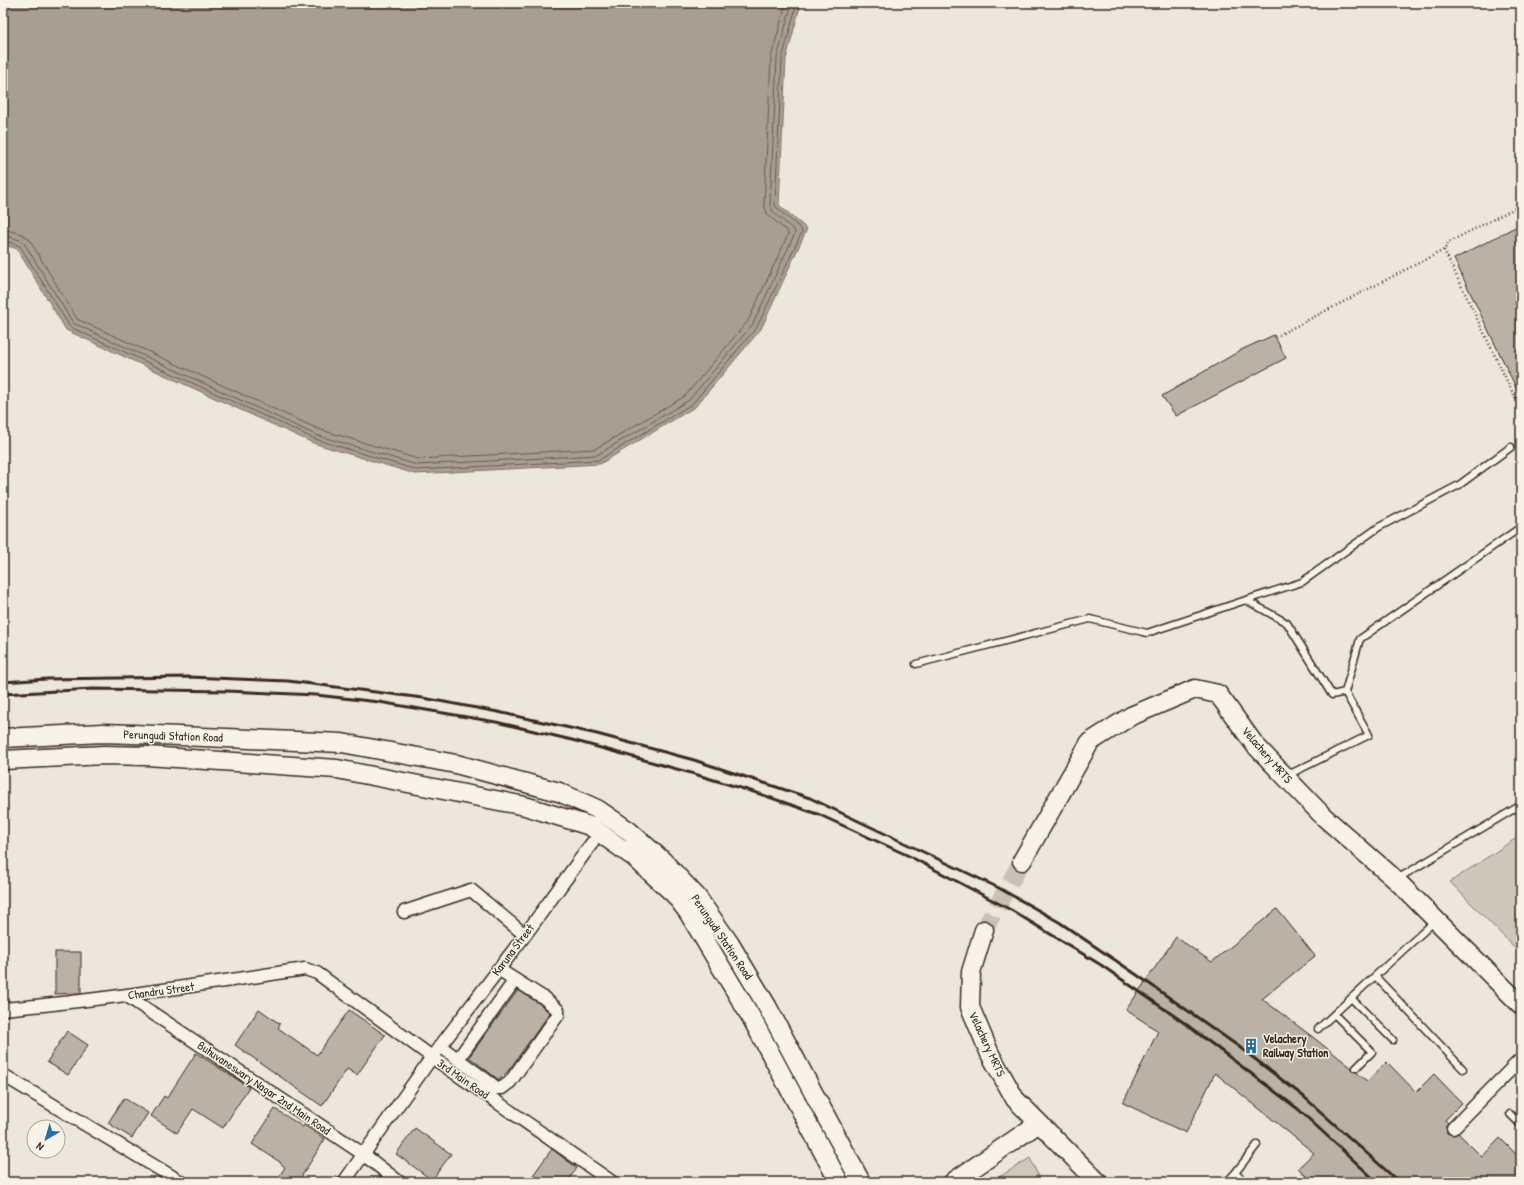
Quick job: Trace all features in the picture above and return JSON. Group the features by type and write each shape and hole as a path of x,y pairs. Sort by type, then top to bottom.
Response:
{"street":[{"name":"Velachery MRTS","path":"1022,861 1090,742 1131,716 1195,689 1218,694 1255,745 1324,817 1396,880 1521,1005"},
{"name":"Perungudi Station Road","path":"3,738 103,733 342,743 456,764 559,792 597,809 629,831 662,860 697,897 730,944 767,1006 861,1182"},
{"name":"Perungudi Station Road","path":"3,760 104,755 147,756 337,769 525,806 590,826 635,858 675,895 688,912 751,1018 839,1182"},
{"name":"Karuna Street","path":"344,1182 440,1046 525,935 592,843"},
{"path":"404,912 471,890 525,935"},
{"name":"Velachery MRTS","path":"984,930 971,972 970,1007 990,1054 1015,1099 1098,1182"},
{"path":"440,1046 497,1088 502,1088 510,1082 558,1015 558,1010 544,998 498,969"},
{"name":"Chandru Street","path":"3,1009 127,996 305,970 317,972"},
{"name":"3rd Main Road","path":"317,972 432,1057 612,1182"},
{"path":"458,1059 515,980"},
{"path":"480,994 496,1006"},
{"name":"Buhuvaneswary Nagar 2nd Main Road","path":"127,996 363,1154 399,1182"},
{"path":"454,1028 472,1041"},
{"path":"1452,1128 1521,1060"},
{"path":"3,1075 181,1182"},
{"path":"953,1182 1039,1123"}],"lane":[{"path":"916,664 1090,619 1147,633 1302,582 1380,527 1459,485 1511,447"},
{"path":"1285,776 1368,735 1345,692 1360,639 1521,527"},
{"path":"1246,600 1287,623 1332,696 1345,692"},
{"path":"1396,880 1521,805"},
{"path":"1318,1029 1436,920"},
{"path":"1375,976 1463,1069"},
{"path":"1351,998 1393,1040"},
{"path":"1334,1014 1372,1052 1356,1068"},
{"path":"1510,1114 1521,1124"},
{"path":"1227,1182 1257,1145"},
{"path":"1235,1173 1245,1182"}],"path":[{"path":"1279,335 1444,250 1449,242 1521,205"},
{"path":"1444,250 1521,410"}],"shaded area":[{"path":"1521,835 1521,954 1450,882"},
{"path":"1030,1158 1041,1182 991,1182"}],"water":[{"path":"3,3 801,3 786,59 779,205 807,229 761,329 695,407 600,464 415,474 313,443 66,330 17,249 3,244"}],"building":[{"path":"1521,224 1521,398 1454,259"},
{"path":"1274,335 1286,358 1176,416 1162,396 1243,349"},
{"name":"Velachery Railway Station","path":"1277,909 1315,956 1262,999 1314,1038 1367,1081 1387,1062 1416,1092 1434,1074 1462,1103 1445,1120 1448,1123 1446,1126 1447,1133 1452,1135 1458,1133 1482,1157 1500,1138 1521,1159 1521,1175 1514,1182 1312,1182 1298,1168 1314,1153 1215,1073 1186,1133 1123,1103 1158,1031 1126,1010 1176,937 1212,962"},
{"path":"55,952 81,952 81,993 55,994"},
{"path":"518,990 540,1004 550,1013 508,1071 499,1080 469,1057"},
{"path":"259,1009 280,1024 278,1028 317,1055 349,1010 385,1035 357,1075 347,1069 322,1106 235,1045"},
{"path":"67,1031 88,1045 68,1075 47,1062"},
{"path":"196,1053 249,1087 223,1128 193,1109 177,1133 151,1116 164,1096 167,1098"},
{"path":"124,1098 148,1113 132,1138 108,1123"},
{"path":"275,1109 303,1127 304,1125 325,1139 298,1182 276,1182 285,1167 280,1162 252,1144"},
{"path":"415,1128 451,1154 432,1180 396,1154"},
{"path":"552,1149 577,1168 567,1182 528,1182"}],"tunnel":[{"path":"984,930 1022,861"}],"railway":[{"path":"3,682 47,679 189,677 288,681 423,698 498,712 597,734 694,760 810,798 999,888 1059,922 1238,1046 1303,1096 1399,1182"},
{"path":"3,694 93,689 227,691 316,695 379,702 496,722 572,740 691,773 757,793 820,815 909,856 1011,910 1101,965 1183,1022 1298,1109 1377,1182"}],"place":[{"name":"Velachery Railway Station","path":"1251,1046"}]}
